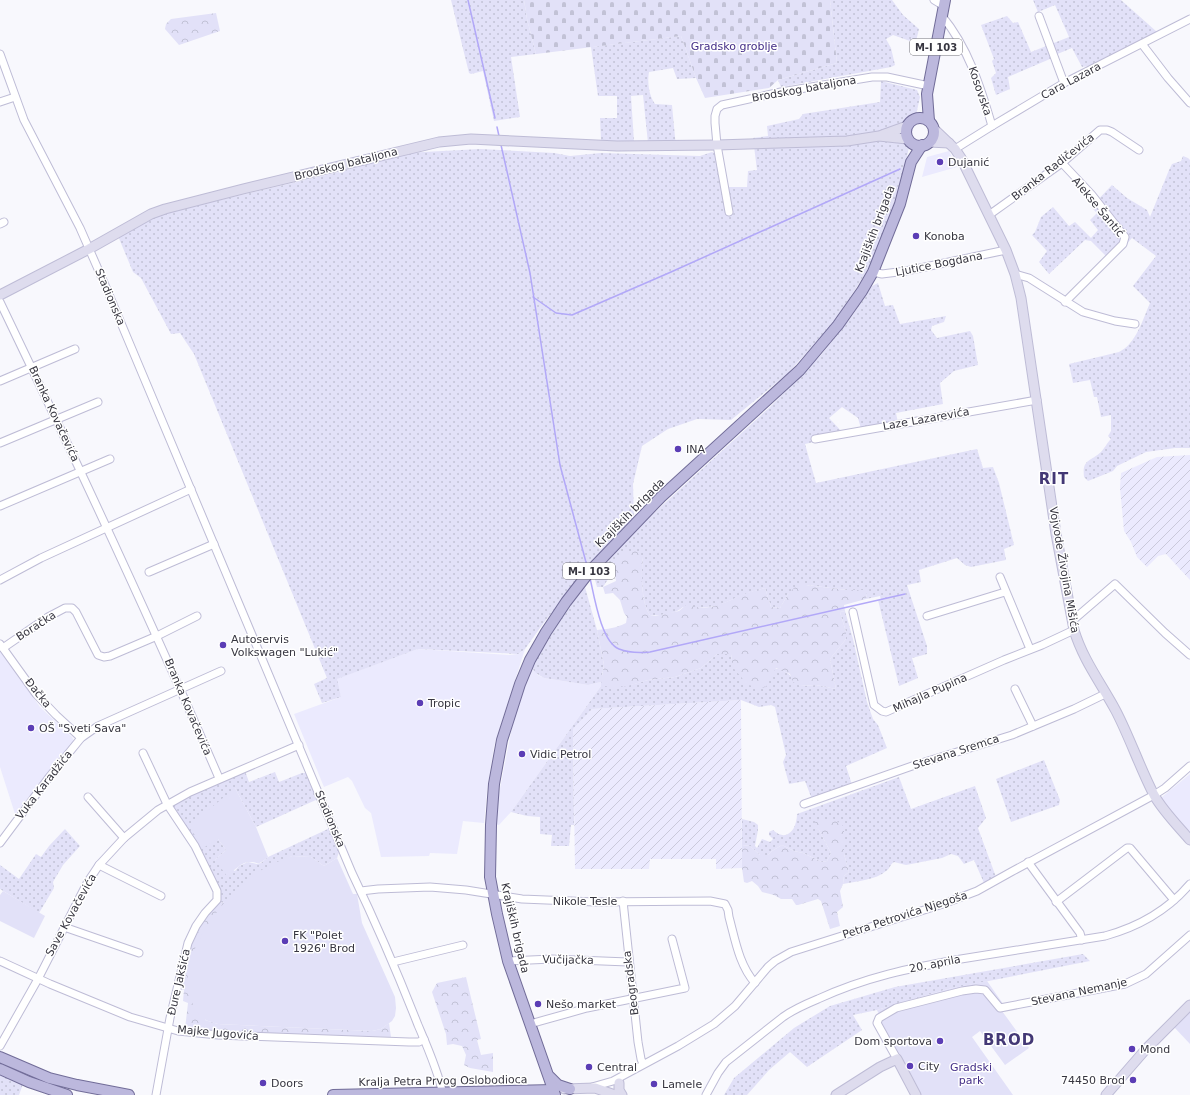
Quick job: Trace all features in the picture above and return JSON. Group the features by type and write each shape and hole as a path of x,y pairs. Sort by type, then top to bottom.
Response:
{"main road":[{"name":"M-I 103","path":"908,140 906,134 910,122 919,111 928,90 944,7"},
{"name":"M-I 103","path":"926,144 933,135 928,90"},
{"path":"910,122 924,118 931,125"},
{"path":"908,140 915,145 926,144"},
{"name":"Krajiških brigada","path":"554,1093 508,961 493,894 490,864 491,816 494,784 500,751 520,684 530,660 546,632 581,581 661,497 800,370 838,325 862,291 873,272 900,204 911,162 908,140"},
{"name":"Krajiških brigada","path":"911,162 926,144"},
{"path":"0,1056 49,1078 129,1095"},
{"path":"0,1069 29,1082 66,1095"},
{"path":"529,1091 537,1087 543,1080 546,1070"},
{"path":"546,1070 550,1077 558,1085 572,1094"},
{"name":"Kralja Petra Prvog Oslobodioca","path":"333,1095 442,1094 529,1091 554,1093"}],"street":[{"path":"934,0 936,3 944,7"},
{"name":"Kosovska","path":"944,7 971,64 992,126"},
{"path":"1039,16 1064,83"},
{"name":"Cara Lazara","path":"952,146 992,126 1064,83 1190,19"},
{"path":"1142,44 1168,78 1190,103"},
{"name":"Stadionska","path":"0,54 24,120 89,249 299,746 393,962 424,1038 442,1094"},
{"name":"Brodskog bataljona","path":"729,212 717,145 715,116 717,109 727,104 781,92 872,77 887,77 928,90"},
{"path":"0,102 15,97"},
{"name":"Brodskog bataljona","path":"0,295 89,249 150,214 242,189 423,144 471,139 617,146 847,141 879,136 910,122"},
{"name":"Vojvode Živojina Mišića","path":"931,125 952,146 989,215 1006,250 1015,274 1024,317 1056,534 1078,644 1085,660 1126,730 1154,795 1190,840"},
{"name":"Branka Radičevića","path":"989,215 1062,163 1100,130 1112,132 1139,150"},
{"name":"Brodskog bataljona","path":"879,136 908,140"},
{"path":"926,144 952,146"},
{"name":"Alekse Šantić","path":"1062,163 1092,196 1125,237 1123,244 1065,302"},
{"name":"Ljutice Bogdana","path":"873,272 882,274 906,271 1006,250"},
{"path":"1015,274 1029,278 1083,312 1115,321 1135,324"},
{"name":"Branka Kovačevića","path":"0,302 158,636 219,778"},
{"path":"0,381 75,349"},
{"name":"Laze Lazarevića","path":"815,439 1037,400"},
{"path":"0,443 56,418 98,402"},
{"path":"0,506 110,459"},
{"path":"0,580 41,558 191,489"},
{"path":"149,572 214,544"},
{"path":"1000,577 1030,649"},
{"name":"Mihajla Pupina","path":"853,612 874,705 886,712 1004,660 1042,645 1073,625 1115,584 1165,633 1190,655"},
{"path":"927,616 1005,592"},
{"name":"Boračka","path":"2,646 65,608 72,608 76,612 98,655 104,657 110,656 158,636"},
{"path":"158,636 197,616"},
{"name":"Đačka","path":"2,646 36,694 81,738"},
{"name":"Vuka Karadžića","path":"0,843 81,738 98,726 221,671"},
{"path":"1015,689 1033,726"},
{"name":"Stevana Sremca","path":"804,804 915,765 1012,735 1105,694"},
{"name":"Save Kovačevića","path":"0,1046 38,979 87,883 99,865 124,838 141,823 167,804 219,778 299,746"},
{"path":"143,753 167,804"},
{"name":"Petra Petrovića Njegoša","path":"613,1094 616,1082 629,1072 683,1043 714,1024 735,1006 775,961 791,952 901,918 977,891 1154,795 1165,788 1190,766"},
{"path":"88,797 124,838"},
{"name":"Đure Jakšića","path":"156,1095 168,1028 188,943 196,926 217,900 216,891 195,846 167,804"},
{"path":"1056,902 1127,848 1130,848 1174,900"},
{"path":"1028,862 1080,933 1082,940"},
{"path":"99,865 161,896"},
{"name":"20. aprila","path":"706,1095 726,1062 783,1017 845,987 876,977 927,965 1105,936 1131,928 1164,909 1190,884"},
{"name":"Nikole Tesle","path":"361,891 430,887 466,890 522,899 596,902 710,901 725,904 728,910 741,960 749,976 755,983"},
{"name":"Beogradska","path":"623,901 628,962 640,1059 643,1064"},
{"path":"64,927 139,953"},
{"name":"Stevana Nemanje","path":"897,1059 877,1023 879,1018 896,1008 962,991 976,989 985,990 1000,1008 1114,986 1137,979 1146,974 1190,935"},
{"path":"530,1024 581,1009 685,988 672,939"},
{"path":"393,962 463,946"},
{"name":"Vučijačka","path":"508,961 552,959 628,962"},
{"name":"Majke Jugovića","path":"0,961 38,979 130,1017 178,1031 218,1035 410,1042 419,1042 424,1038"},
{"path":"1106,1095 1146,1049 1190,1005"},
{"path":"836,1095 880,1067 897,1059 916,1095"},
{"path":"572,1094 586,1088 616,1082 622,1095"},
{"path":"586,1088 601,1090 613,1094"},
{"path":"554,1093 613,1094"}],"shaded area":[{"path":"949,151 957,167 922,177 927,157"},
{"path":"1190,455 1190,580 1166,554 1158,556 1147,567 1137,557 1131,542 1124,531 1120,488 1121,473 1157,457"},
{"path":"418,649 509,655 518,654 525,649 494,746 484,823 463,821 457,854 430,853 429,856 381,857 371,813 365,808 352,781 348,777 324,787 294,714 341,697 336,679"},
{"name":"OŠ \"Sveti Sava\"","path":"0,651 40,707 72,737 74,741 15,814 0,767"},
{"path":"532,666 538,675 544,678 588,685 601,682 601,686 511,812 499,825 493,824 515,712"},
{"path":"741,700 742,868 716,869 716,859 650,859 649,869 575,869 573,729 592,709"},
{"path":"1190,774 1190,836 1161,800 1162,797"}],"green space":[{"path":"451,0 524,0 536,54 511,57 520,117 494,121 483,71 471,74 469,73"},
{"name":"Gradsko groblje","path":"524,0 830,0 837,63 778,80 769,88 705,98 681,36 536,54"},
{"path":"830,0 892,0 903,15 919,29 916,41 910,41 893,35 886,39 891,48 895,65 891,67 781,87 778,80 837,63"},
{"path":"1033,0 1121,0 1157,32 1088,66 1082,67 1072,48 1008,77 1010,89 996,95 991,78 996,73 992,61 994,59 981,25 1007,16 1013,23 1018,22 1031,52 1069,37 1055,5 1038,12"},
{"path":"216,13 220,31 179,45 165,29 166,24 171,19"},
{"path":"681,36 696,78 677,79 673,68 649,72 648,80 650,93 655,104 672,105 676,148 648,143 643,95 631,96 634,142 601,141 600,118 617,118 617,96 598,96 591,47"},
{"path":"881,81 917,90 920,97 901,184 875,257 830,327 787,374 731,420 697,419 668,429 642,446 633,484 634,519 590,566 545,621 525,649 518,654 418,649 337,679 341,697 322,703 314,684 327,678 194,354 180,333 171,334 141,278 133,272 118,236 160,214 343,171 405,153 480,149 554,153 570,156 601,153 700,156 712,152 723,158 728,187 747,187 748,171 757,170 753,138 768,136 767,126 799,119 803,114 880,102"},
{"path":"1183,156 1190,160 1190,448 1175,448 1146,452 1117,466 1113,471 1088,481 1084,477 1084,467 1101,452 1111,439 1108,436 1111,431 1111,415 1101,417 1097,397 1094,397 1090,380 1073,383 1069,364 1119,352 1130,343 1138,330 1150,303 1133,286 1156,256 1132,238 1111,261 1091,241 1085,240 1049,274 1039,262 1047,251 1032,235 1035,232 1041,217 1053,207 1069,226 1075,222 1091,238 1098,230 1090,220 1097,213 1091,207 1112,185 1127,198 1147,210 1150,217 1172,164 1181,161"},
{"path":"878,283 885,306 893,305 900,324 946,316 944,322 932,326 931,330 937,338 970,331 973,336 978,365 954,371 940,383 943,404 896,413 898,423 862,432 858,418 842,407 829,418 845,435 805,444 816,483 977,449 983,468 993,467 999,483 1014,545 1004,549 1006,560 971,567 965,565 957,558 919,570 921,582 907,585 927,646 927,654 912,658 918,678 899,686 878,600 881,600 880,596 866,599 867,594 858,590 807,585 788,594 780,608 771,607 765,588 748,593 717,606 697,608 683,607 668,614 650,615 643,596 643,557 621,556 615,562 614,570 603,587 597,587 594,576 614,551 770,407 821,355 852,316 872,286"},
{"path":"636,550 643,557 643,596 647,610 650,615 655,616 679,611 687,604 702,608 710,607 765,588 771,607 780,608 788,594 798,584 847,590 864,590 867,594 866,599 844,605 845,611 840,612 846,632 846,639 830,659 836,689 816,685 800,686 793,682 790,674 776,668 766,687 760,688 745,684 733,667 731,654 717,654 701,668 675,677 648,680 624,687 618,685 616,688 605,686 601,682 604,665 597,630 622,625 626,623 627,617 624,613 620,600 613,593 605,594 603,587 616,581 613,565 615,561 623,553"},
{"path":"585,587 597,630 604,665 602,675 618,685 630,685 648,680 675,677 701,668 717,654 731,654 734,667 742,676 768,669 774,669 786,672 800,686 816,685 836,689 830,659 846,639 846,632 840,612 845,611 867,702 873,719 878,725 887,748 846,766 853,788 813,802 805,781 789,784 783,762 786,755 775,707 771,705 759,707 741,700 592,709 573,729 574,825 571,825 569,846 551,846 552,835 540,834 540,817 527,816 511,812 601,686 601,682 588,685 544,678 535,672 532,666 564,615"},
{"path":"1044,760 1060,800 1059,805 1011,822 996,779"},
{"path":"245,771 249,782 275,772 279,782 302,773 307,773 318,799 256,827 235,788 218,839 226,850 215,860 235,871 239,866 248,862 257,864 261,863 268,857 330,828 340,849 337,858 324,866 311,857 292,856 242,885 225,903 218,902 221,898 220,892 171,805"},
{"path":"899,777 911,809 975,786 986,818 978,828 996,877 984,883 974,860 964,864 958,856 951,854 942,858 906,865 894,862 882,874 866,880 843,884 844,876 849,872 843,846 815,827 819,830 831,853 827,861 822,862 782,845 768,855 760,855 750,846 742,845 742,819 754,822 758,825 755,846 757,848 762,839 770,842 773,839 769,835 769,832 773,830 778,834 787,835 795,825 797,814"},
{"path":"235,788 256,827 268,857 259,863 248,862 242,864 227,876 215,860 226,850 218,839 203,848 189,826"},
{"path":"832,818 844,827 844,854 849,872 844,876 840,891 843,907 837,912 840,926 830,929 821,901 818,899 796,905 792,899 781,899 774,895 762,892 752,881 747,883 744,882 742,868 742,845 750,846 760,855 768,855 782,845 822,862 827,861 831,853 819,830 815,827 814,822"},
{"path":"65,829 80,846 63,865 53,882 54,888 39,913 0,889 0,865 19,879 36,854 41,857"},
{"name":"FK \"Polet 1926\" Brod","path":"292,856 311,857 324,866 337,858 353,894 357,894 362,923 395,997 395,1016 392,1021 381,1029 372,1031 218,1024 201,1017 194,1006 188,991 188,975 192,958 199,940 208,924 231,895 248,879 266,868"},
{"path":"3,891 45,916 34,938 0,921 0,895"},
{"path":"218,902 225,903 205,931 205,1020 218,1024 372,1031 381,1029 389,1023 391,1037 222,1033 185,1029 188,1003 183,1001 184,990 178,989 188,950 204,917"},
{"path":"1083,954 1090,961 948,989 877,1010 853,1015 862,1030 807,1067 790,1052 769,1070 747,1095 724,1095 734,1078 794,1028 830,1006 895,987"},
{"path":"466,977 481,1039 477,1040 481,1055 493,1053 493,1072 470,1068 464,1065 466,1055 462,1046 453,1044 447,1045 446,1034 432,992 437,983"},
{"name":"Gradski park","path":"987,981 1006,1008 1002,1011 1029,1048 1005,1065 980,1031 972,1037 1013,1095 920,1095 881,1025 881,1019 877,1010 948,989"},
{"path":"1190,1011 1190,1044 1174,1027"},
{"path":"0,1071 23,1084 19,1095 0,1095"}],"waterway":[{"path":"468,0 495,118"},
{"path":"497,127 499,136"},
{"path":"501,145 530,273 560,465 587,566"},
{"path":"533,297 556,313 572,315 900,169"},
{"path":"590,578 599,617 607,637 613,645 619,649 642,653 905,594"}],"place":[{"name":"Dujanić","path":"940,162"},
{"name":"Konoba","path":"916,236"},
{"name":"INA","path":"678,449"},
{"name":"Autoservis Volkswagen \"Lukić\"","path":"223,645"},
{"name":"Tropic","path":"420,703"},
{"name":"OŠ \"Sveti Sava\"","path":"31,728"},
{"name":"Vidic Petrol","path":"522,754"},
{"name":"FK \"Polet 1926\" Brod","path":"285,941"},
{"name":"Nešo market","path":"538,1004"},
{"name":"Dom sportova","path":"940,1041"},
{"name":"Mond","path":"1132,1049"},
{"name":"City","path":"910,1066"},
{"name":"Central","path":"589,1067"},
{"name":"74450 Brod","path":"1133,1080"},
{"name":"Doors","path":"263,1083"},
{"name":"Lamele","path":"654,1084"}],"district":[{"name":"RIT","path":"1054,479"},
{"name":"BROD","path":"1009,1040"}]}
